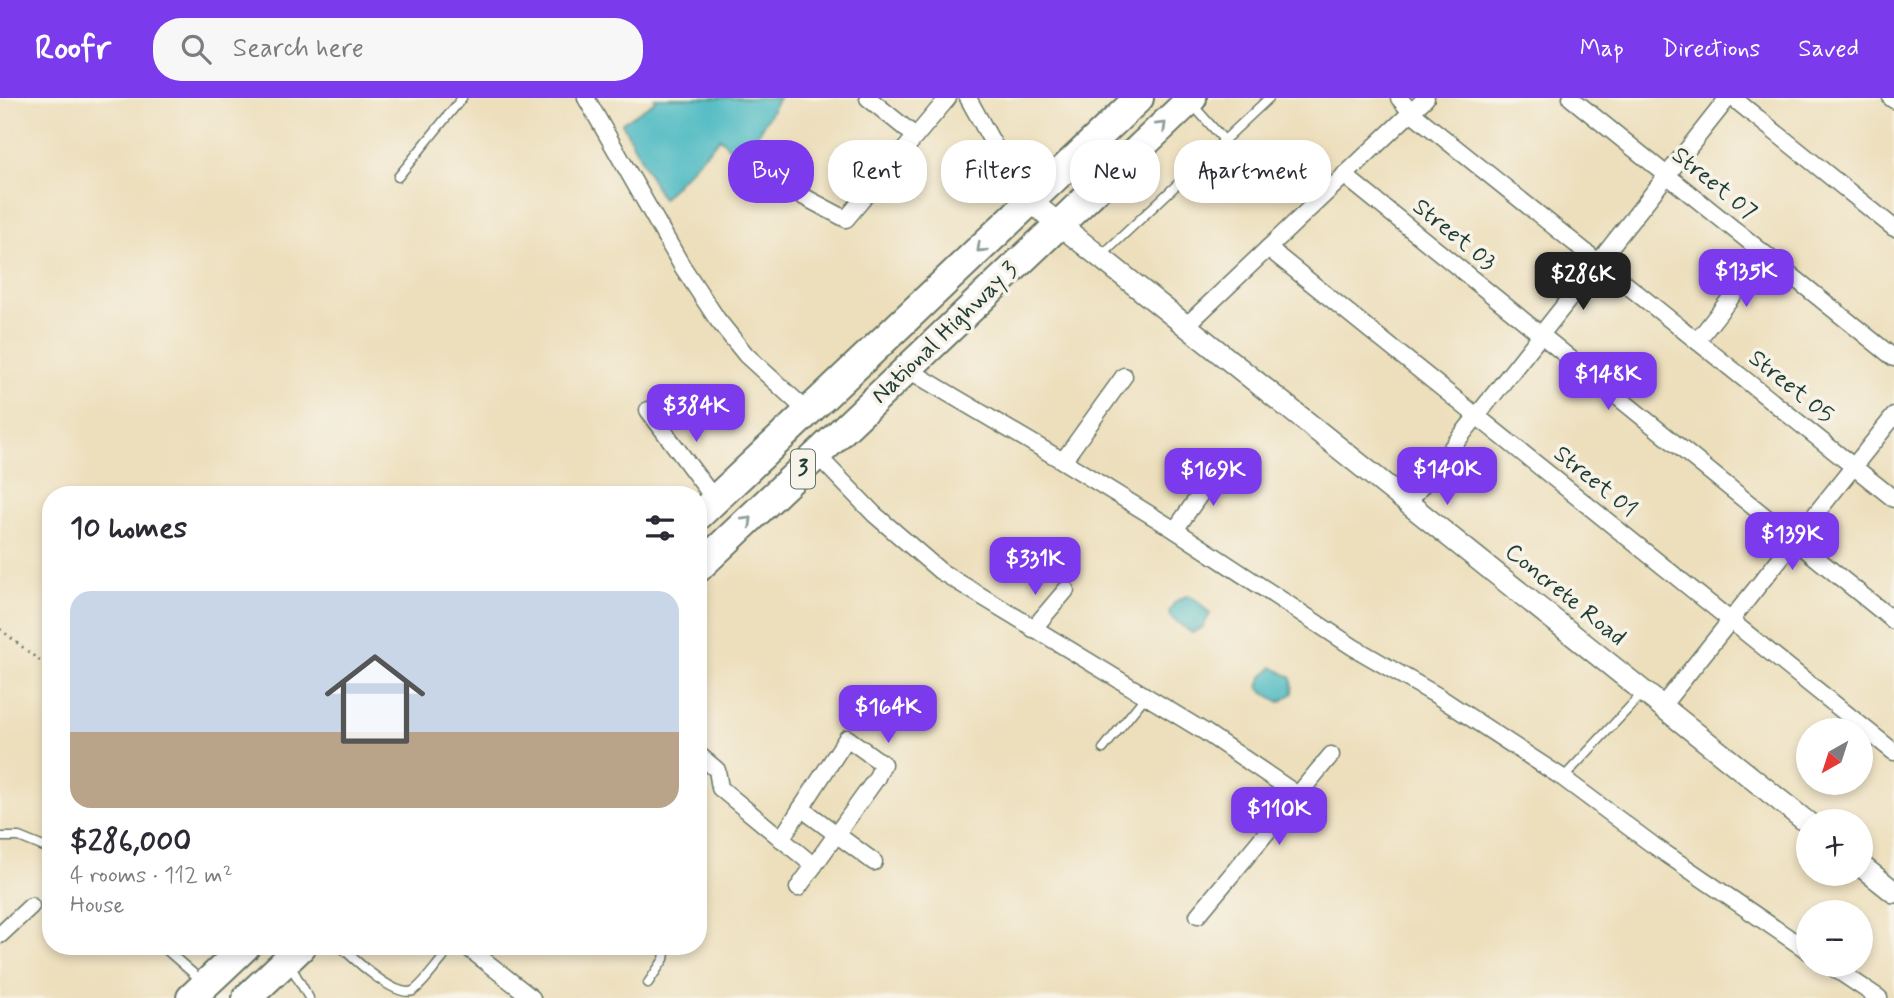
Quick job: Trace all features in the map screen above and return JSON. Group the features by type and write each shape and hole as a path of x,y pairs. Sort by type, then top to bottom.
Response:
{"highway":[{"name":"National Highway 3","path":"1056,176 1139,98"},
{"name":"National Highway 3","path":"707,559 1191,99"},
{"name":"National Highway 3","path":"707,508 1028,203"},
{"path":"198,991 236,955"},
{"path":"247,998 292,955"}],"street":[{"path":"586,98 682,266 716,319 746,355 808,412"},
{"path":"869,98 915,136"},
{"path":"814,202 846,219 948,98"},
{"path":"968,98 991,140"},
{"name":"Street 05","path":"1399,98 1411,112 1894,499"},
{"path":"1187,326 1426,98"},
{"name":"Street 07","path":"1571,98 1894,358"},
{"path":"1408,503 1730,98 1894,228"},
{"name":"Street 03","path":"1345,175 1894,621"},
{"name":"Concrete Road","path":"1033,203 1796,813"},
{"name":"Street 01","path":"1268,248 1894,752"},
{"path":"1698,341 1765,254"},
{"path":"907,369 1175,530 1353,647 1436,695 1563,778 1653,845 1796,943"},
{"path":"1063,461 1124,376"},
{"path":"648,410 694,486"},
{"path":"1662,706 1894,416"},
{"path":"817,455 874,514 940,571 1205,732 1298,795"},
{"path":"1175,530 1220,466"},
{"path":"1033,629 1066,590"},
{"path":"781,839 848,738 883,764 876,779 798,888"},
{"path":"1198,915 1331,755"},
{"path":"707,761 717,769 720,788 814,866"},
{"path":"801,808 874,862"},
{"path":"1873,875 1894,892"},
{"path":"0,935 31,906"},
{"path":"477,955 532,998"},
{"path":"1848,977 1879,998"}],"lane":[{"path":"398,177 462,98"},
{"path":"1191,99 1224,140 1269,98"},
{"path":"1100,257 1174,187"},
{"path":"1563,778 1644,692"},
{"path":"1103,749 1145,697"},
{"path":"0,837 19,837 42,846"},
{"path":"169,955 198,991"},
{"path":"295,955 309,998"},
{"path":"352,955 388,988 403,993 413,991 443,958"},
{"path":"648,983 665,955"}],"path":[{"path":"0,629 42,663"}],"water":[{"path":"654,98 779,98 754,140 728,140 728,146 720,138 662,199 622,123 655,101"},
{"path":"1188,595 1210,614 1203,627 1192,633 1170,617 1169,612 1175,602"},
{"path":"1273,667 1292,678 1293,693 1280,702 1259,687 1262,677"}]}
